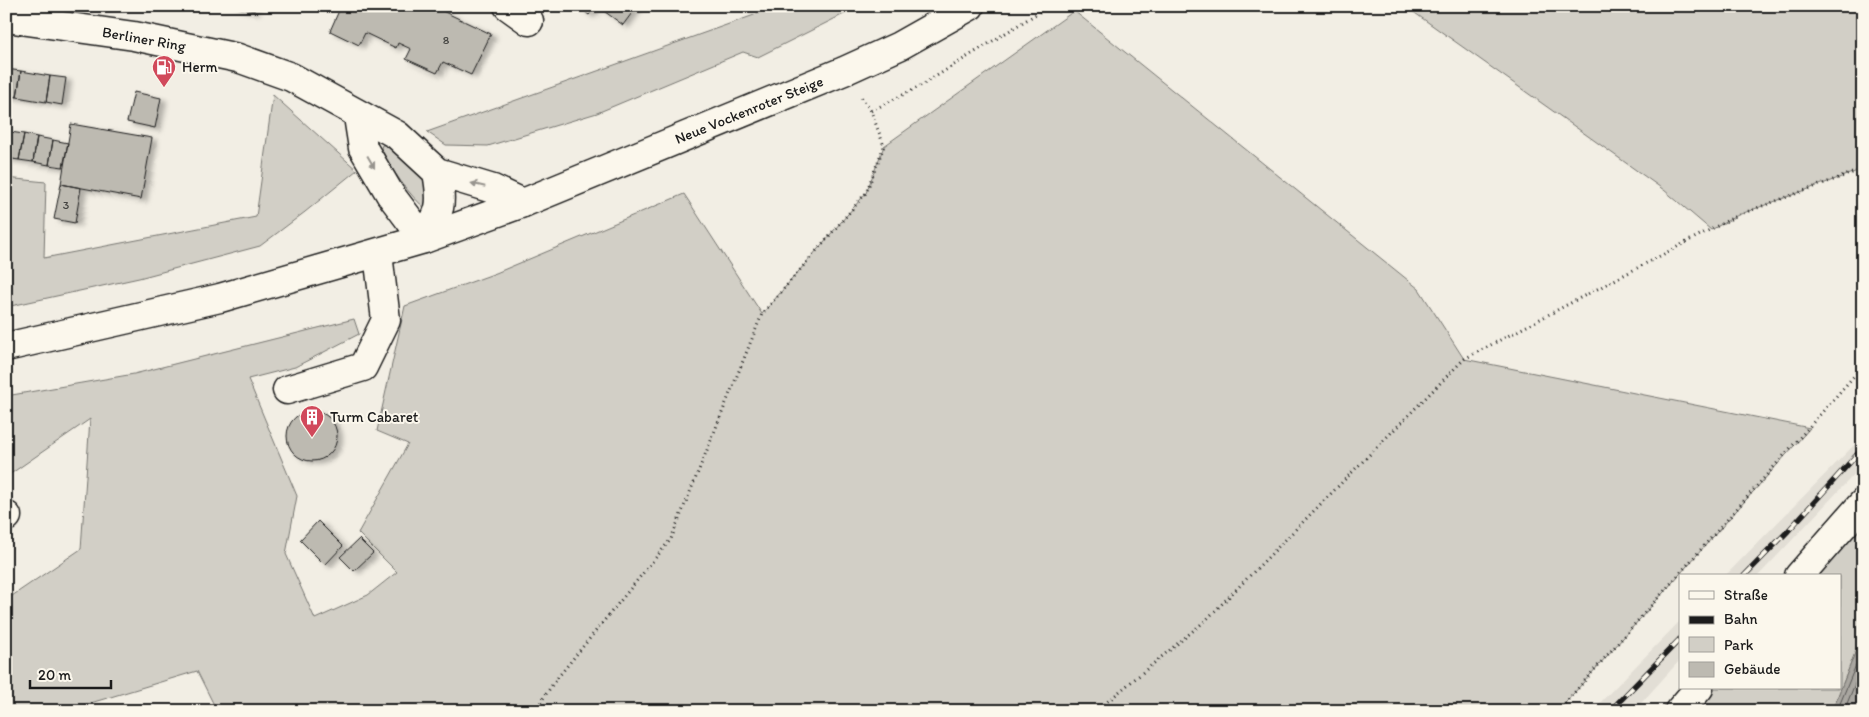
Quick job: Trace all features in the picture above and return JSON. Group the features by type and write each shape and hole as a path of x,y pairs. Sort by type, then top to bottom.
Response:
{"main road":[{"name":"Neue Vockenroter Steige","path":"6,347 220,298 378,254 424,239 523,203 844,71 899,46 970,6"},
{"name":"Berliner Ring","path":"6,18 134,36 238,58 291,77 358,116 397,135 437,172 493,189 523,203"},
{"path":"358,116 363,148 390,194 424,239 439,214 442,194 437,172"},
{"path":"287,390 363,367 386,320 378,254"},
{"path":"1801,574 1863,503"},
{"path":"1678,711 1697,690"}],"path":[{"path":"535,711 554,682 671,539 762,314 866,193 884,146 871,111 922,85 1049,6"},
{"path":"1096,711 1205,621 1464,359 1738,215 1863,170"},
{"path":"1679,574 1863,366"},
{"path":"1558,711 1679,574"}],"shaded area":[{"path":"1863,436 1863,465 1760,574 1727,574"},
{"path":"1679,622 1679,661 1634,711 1592,711"}],"green space":[{"path":"771,6 860,6 758,57 743,52 597,113 488,146 446,145 427,132 757,14"},
{"path":"1405,6 1863,6 1863,169 1738,215 1711,230 1664,190"},
{"path":"1074,11 1419,289 1464,359 1810,428 1558,711 217,711 197,671 64,711 6,711 6,600 81,549 90,419 6,477 6,396 134,374 354,319 359,334 295,367 248,379 297,496 286,554 315,619 368,595 397,572 358,533 408,444 377,431 405,306 496,273 684,194 762,314 866,193 884,146"},
{"path":"273,95 357,170 260,246 139,278 6,307 6,178 46,182 44,258 256,217"},
{"path":"382,145 386,145 414,167 426,182 428,211 401,182 381,148"},
{"path":"1863,503 1863,633 1842,686 1842,574 1801,574"},
{"path":"1697,690 1840,690 1832,711 1679,711"}],"water":[{"path":"1863,633 1863,711 1832,711 1842,690"}],"building":[{"path":"232,6 255,6 254,11"},
{"path":"341,6 432,6 491,34 471,75 443,62 437,73 406,59 411,49 398,43 396,48 365,33 359,45 330,31"},
{"path":"581,6 596,6 589,15 580,8"},
{"path":"597,6 637,6 623,25"},
{"path":"6,69 21,71 17,97 6,95"},
{"path":"21,71 50,76 46,102 17,97"},
{"path":"50,76 66,78 62,105 46,102"},
{"path":"134,92 161,98 155,128 127,122"},
{"path":"71,124 152,138 141,199 61,184"},
{"path":"6,131 10,132 6,155"},
{"path":"10,132 24,134 19,160 6,158"},
{"path":"24,134 37,137 33,162 19,160"},
{"path":"37,137 53,140 49,165 33,162"},
{"path":"53,140 68,143 63,167 49,165"},
{"path":"61,184 81,188 75,223 54,219"},
{"name":"Turm Cabaret","path":"307,411 317,411 330,418 337,431 337,441 330,454 317,461 307,461 298,457 291,450 287,441 287,431 291,422 298,415"},
{"path":"318,521 343,546 325,565 300,540"},
{"path":"359,539 373,553 354,571 340,557"}],"railway":[{"path":"1746,574 1788,531 1863,448"},
{"path":"1610,711 1679,640"}],"place":[{"name":"Herm","path":"164,88"},
{"name":"Turm Cabaret","path":"312,438"}]}
